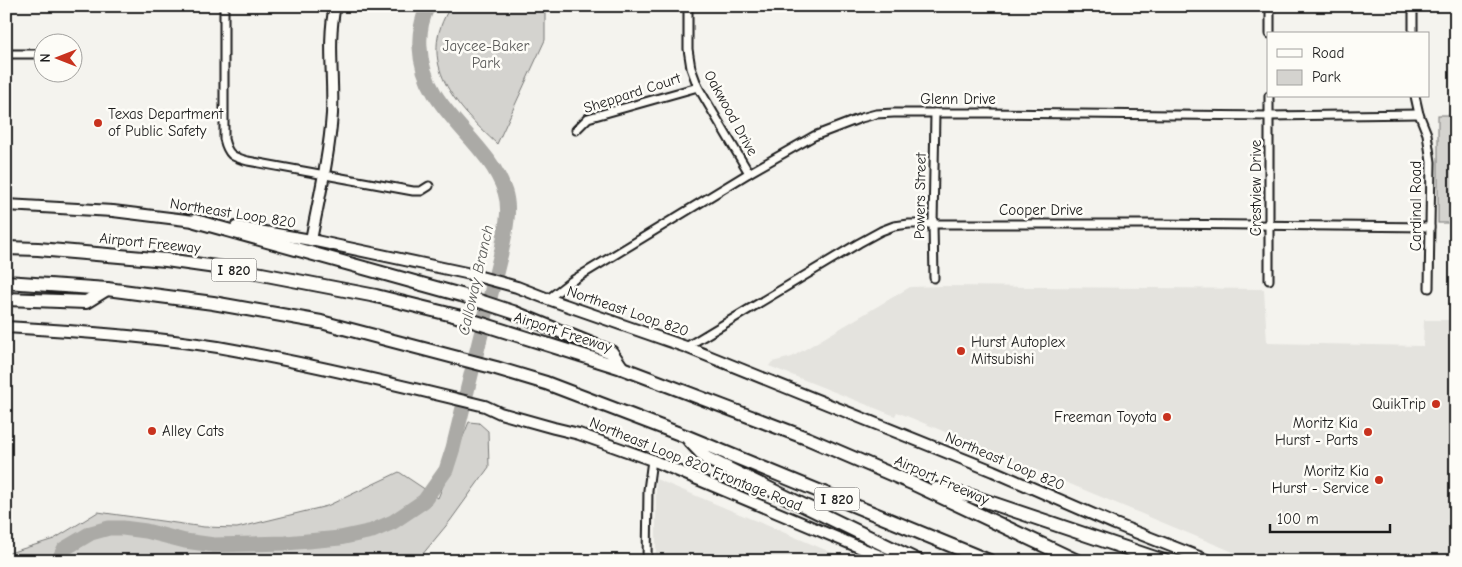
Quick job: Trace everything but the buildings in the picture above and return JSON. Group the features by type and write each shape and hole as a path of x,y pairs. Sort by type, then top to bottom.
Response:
{"highway":[{"path":"196,222 460,294 512,312 611,352 622,368"},
{"name":"Airport Freeway","path":"6,248 166,260 251,272 376,296 457,316 622,368 809,439 914,484 1077,561"},
{"name":"I 820","path":"6,282 107,289 321,322 496,368 546,383 686,436 989,561"},
{"path":"6,299 86,302 107,289"},
{"path":"686,436 706,458 918,561"},
{"path":"914,484 970,496 1164,561"}],"main road":[{"path":"311,240 329,146 332,112 331,28 335,6"},
{"name":"Northeast Loop 820","path":"6,205 113,211 311,240 466,273 517,287 686,347 993,471 1115,524 1208,561"},
{"name":"Northeast Loop 820 Frontage Road","path":"6,327 130,336 216,347 299,362 485,406 579,434 652,460 892,561"}],"street":[{"path":"224,6 224,139 227,150 235,157 248,161 413,192 421,191 429,186"},
{"name":"Oakwood Drive","path":"688,6 688,49 691,68 698,87 749,173"},
{"path":"1270,6 1270,32"},
{"path":"1413,6 1413,32"},
{"path":"6,54 32,54"},
{"name":"Sheppard Court","path":"576,130 588,118 698,87"},
{"name":"Crestview Drive","path":"1269,280 1270,98"},
{"name":"Cardinal Road","path":"1415,98 1419,114 1427,134 1431,162 1429,288"},
{"name":"Glenn Drive","path":"548,299 570,282 749,173 814,136 860,118 894,112 1270,116 1419,114"},
{"name":"Powers Street","path":"934,278 935,113"},
{"name":"Cooper Drive","path":"686,347 881,231 894,226 933,224 1430,227"},
{"path":"647,561 648,490 652,460"}],"shaded area":[{"path":"910,287 1264,289 1267,343 1423,346 1424,320 1456,320 1456,561 1280,561 1267,555 1266,561 1255,561 897,412 895,416 769,366 772,362 792,357"},
{"path":"656,479 852,561 656,561"}],"green space":[{"name":"Jaycee-Baker Park","path":"451,6 545,6 545,40 497,144 455,99 445,82 439,65 437,46 441,27"},
{"path":"1438,115 1456,115 1456,223 1438,223"},
{"path":"469,422 479,423 488,431 489,467 450,521 417,561 6,561 6,554 54,539 98,512 204,527 237,528 327,506 399,472 438,498"}],"waterway":[{"path":"58,561 64,549 91,533 109,528 146,531 185,541 214,545 286,543 340,538 372,531 393,522 424,501 446,470 502,249 507,221 507,199 496,173 484,155 443,106 423,69 420,37 428,6"}],"place":[{"name":"Texas Department of Public Safety","path":"98,123"},
{"name":"Hurst Autoplex Mitsubishi","path":"961,351"},
{"name":"QuikTrip","path":"1436,404"},
{"name":"Freeman Toyota","path":"1167,417"},
{"name":"Alley Cats","path":"152,431"},
{"name":"Moritz Kia Hurst - Parts","path":"1368,432"},
{"name":"Moritz Kia Hurst - Service","path":"1379,480"}],"water label":[{"name":"Calloway Branch","path":"475,280"}]}
